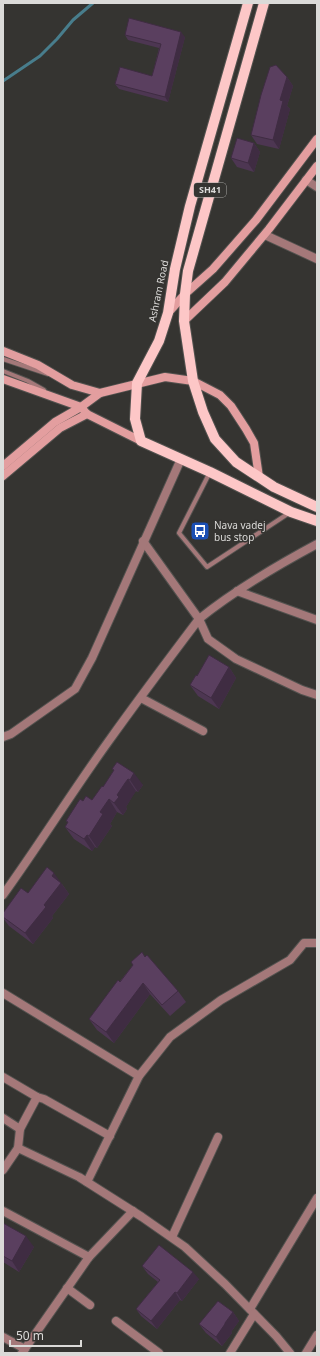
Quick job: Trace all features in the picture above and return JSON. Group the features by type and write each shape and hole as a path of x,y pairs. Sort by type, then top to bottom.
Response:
{"main road":[{"name":"Ashram Road","path":"141,441 135,419 137,383 159,341 168,313 175,269 190,206 248,3"},
{"name":"SH41","path":"264,3 188,271 184,294 184,320 193,381 203,412 216,439 236,462 274,487 317,507"},
{"path":"168,313 184,294 213,269 256,220 317,140"},
{"path":"184,320 225,282 265,235 317,166"},
{"path":"3,351 38,365 72,385 100,393"},
{"path":"3,466 55,422 81,407 100,393 165,377 193,381 220,395 231,406 254,443 259,477"},
{"path":"3,379 81,407 87,414 141,441 210,472 291,512 317,521"},
{"path":"3,476 60,428 87,414"}],"street":[{"path":"306,180 317,187"},
{"path":"265,235 317,259"},
{"path":"3,737 11,734 75,689 92,658 181,460"},
{"path":"144,541 199,619 208,639 236,659 302,690 317,695"},
{"path":"3,895 25,865 57,815 104,747 199,619 238,591 291,558 317,544"},
{"path":"238,591 317,620"},
{"path":"141,698 203,731"},
{"path":"87,1182 139,1076 170,1037 221,1000 290,960 304,943 317,943"},
{"path":"3,993 139,1076"},
{"path":"3,1077 110,1136"},
{"path":"3,1170 18,1148 20,1129 37,1097"},
{"path":"3,1118 20,1129"},
{"path":"172,1237 218,1137"},
{"path":"18,1148 87,1182 185,1246 225,1284 290,1353"},
{"path":"230,1353 252,1312 314,1211 317,1198"},
{"path":"3,1210 88,1257"},
{"path":"3,1337 23,1351 88,1257 133,1211"},
{"path":"67,1288 90,1305"},
{"path":"116,1321 159,1353"},
{"path":"306,1353 316,1340"}],"lane":[{"path":"3,359 58,377"},
{"path":"3,371 28,381 59,398"},
{"path":"210,472 179,533 207,567 291,512"}],"building":[{"path":"129,18 181,32 165,97 115,84 120,67 152,76 161,44 125,35"},
{"path":"276,65 287,77 280,100 283,101 273,140 251,135 270,67"},
{"path":"237,138 254,143 248,163 231,158"},
{"path":"209,655 229,667 211,698 190,685"},
{"path":"117,762 134,773 117,795 119,797 114,803 109,799 100,812 103,814 89,836 87,835 84,839 65,827 68,822 66,821 80,799 83,801 86,796 92,800 102,786 103,787 114,770 112,769"},
{"path":"47,867 54,873 52,876 61,883 44,905 46,907 25,933 3,917 3,913 21,888 28,893"},
{"path":"142,952 145,957 147,955 178,991 162,1005 143,983 106,1032 89,1019 118,980 120,982 133,965 131,962"},
{"path":"3,1223 26,1236 12,1261 3,1256"},
{"path":"159,1245 193,1272 177,1293 175,1292 151,1321 136,1309 160,1280 142,1266"},
{"path":"218,1301 233,1312 216,1337 199,1324"}],"waterway":[{"path":"3,81 40,56 73,20 93,3"}],"place":[{"name":"Nava vadej bus stop","path":"200,531"}]}
